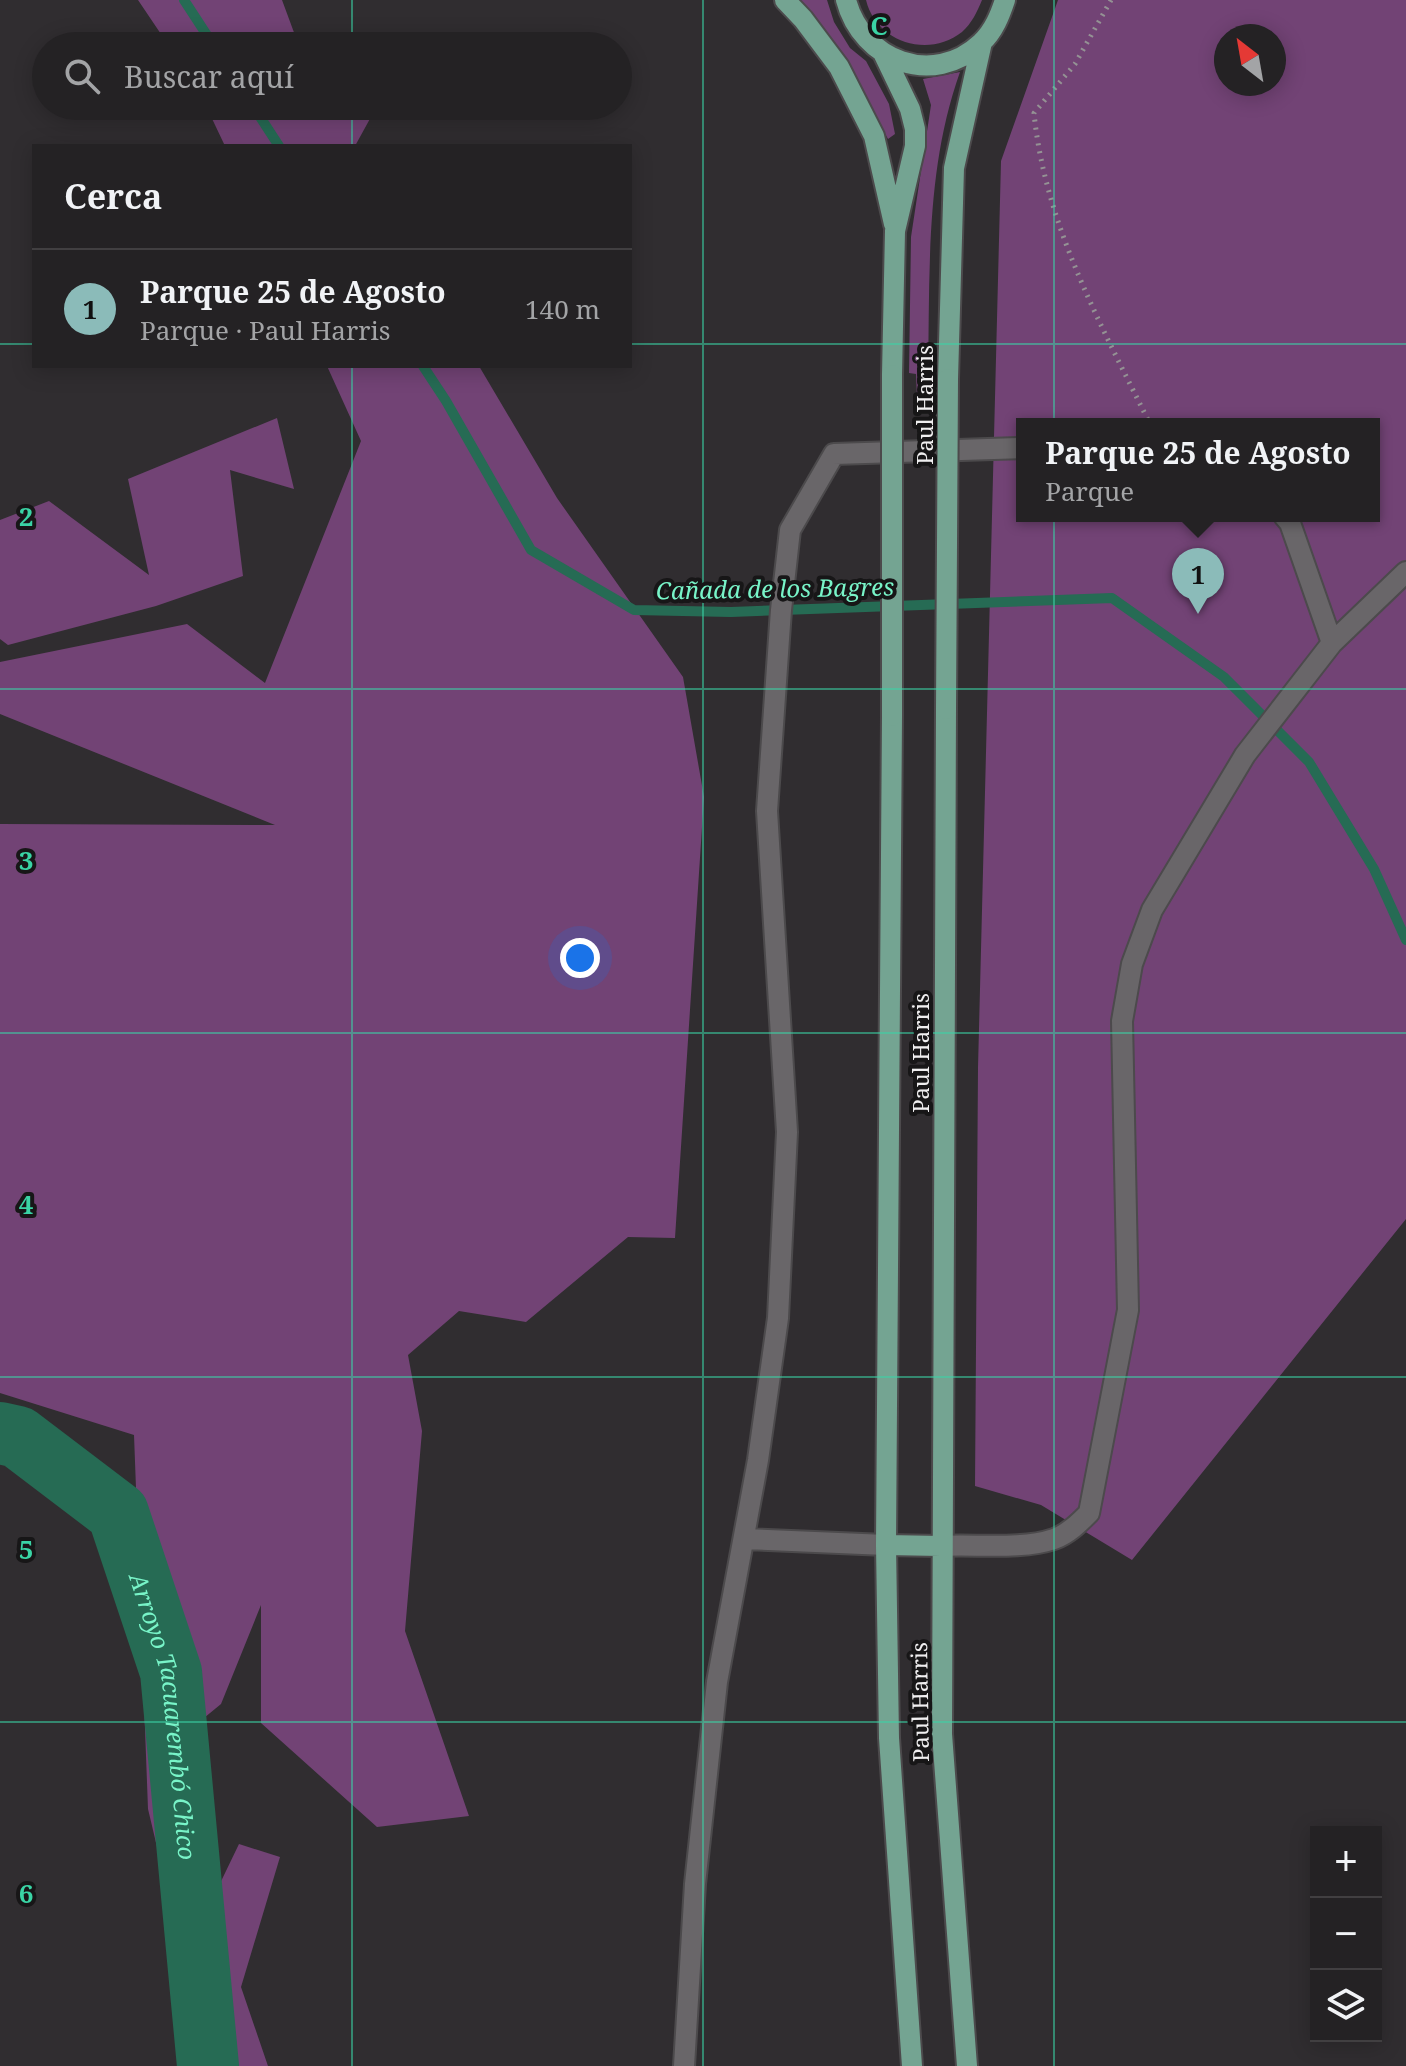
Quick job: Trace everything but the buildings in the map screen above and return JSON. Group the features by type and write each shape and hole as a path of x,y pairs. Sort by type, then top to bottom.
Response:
{"main road":[{"path":"785,0 839,67 874,136 895,231"},
{"path":"846,0 850,17 864,39 884,55 909,64 935,65 960,58 982,42 997,22 1005,0"},
{"name":"Paul Harris","path":"967,2066 942,1734 948,379 954,168 982,42"},
{"name":"Paul Harris","path":"884,55 910,109 915,129 915,146 895,231 892,375 886,1545 889,1738 912,2066"},
{"path":"886,1545 941,1546"}],"lane":[{"path":"684,2066 695,1884 714,1713 758,1460 778,1318 787,1132 767,811 781,610 790,530 834,454 1016,448"},
{"path":"1289,522 1332,643"},
{"path":"941,1546 1013,1544 1053,1539 1072,1529 1089,1513 1128,1310 1122,1021 1132,964 1152,910 1245,755 1332,643 1406,572"},
{"path":"744,1539 886,1545"}],"path":[{"path":"1111,0 1075,64 1034,113 1038,150 1074,271 1147,418"}],"shaded area":[{"path":"138,0 282,0 294,32 160,32"},
{"path":"796,0 827,0 834,22 850,48 866,61 889,104 895,134 888,139 854,77"},
{"path":"866,0 982,0 962,32 949,40 919,45 892,36 880,27"},
{"path":"1058,0 1406,0 1406,1219 1132,1560 1041,1505 975,1486 978,1068 1001,161"},
{"path":"960,72 949,109 935,185 928,378 922,379 922,396 917,397 916,374 909,373 911,237 931,105 923,79"},
{"path":"213,120 369,120 356,144 224,144"},
{"path":"328,368 480,368 557,498 683,677 704,797 675,1238 628,1237 526,1322 459,1311 408,1355 422,1431 405,1631 469,1816 377,1827 261,1723 261,1605 221,1704 154,1759 176,1803 155,1822 176,1917 212,1900 239,1844 280,1857 241,1987 268,2066 209,2066 148,1809 134,1435 0,1393 0,824 275,825 0,714 0,662 187,624 265,683 361,441"},
{"path":"277,418 294,489 230,470 243,576 156,606 8,645 0,639 0,520 49,501 149,575 128,479"}],"waterway":[{"name":"Cañada de los Bagres","path":"184,0 205,32"},
{"name":"Cañada de los Bagres","path":"262,120 278,144"},
{"name":"Cañada de los Bagres","path":"424,368 531,550 634,610 731,612 1112,598 1224,677 1309,762 1374,869 1406,940"},
{"name":"Arroyo Tacuarembó Chico","path":"0,1433 18,1437 118,1513 171,1672 208,2066"}],"place":[{"name":"Parque 25 de Agosto","path":"1198,614"}]}
